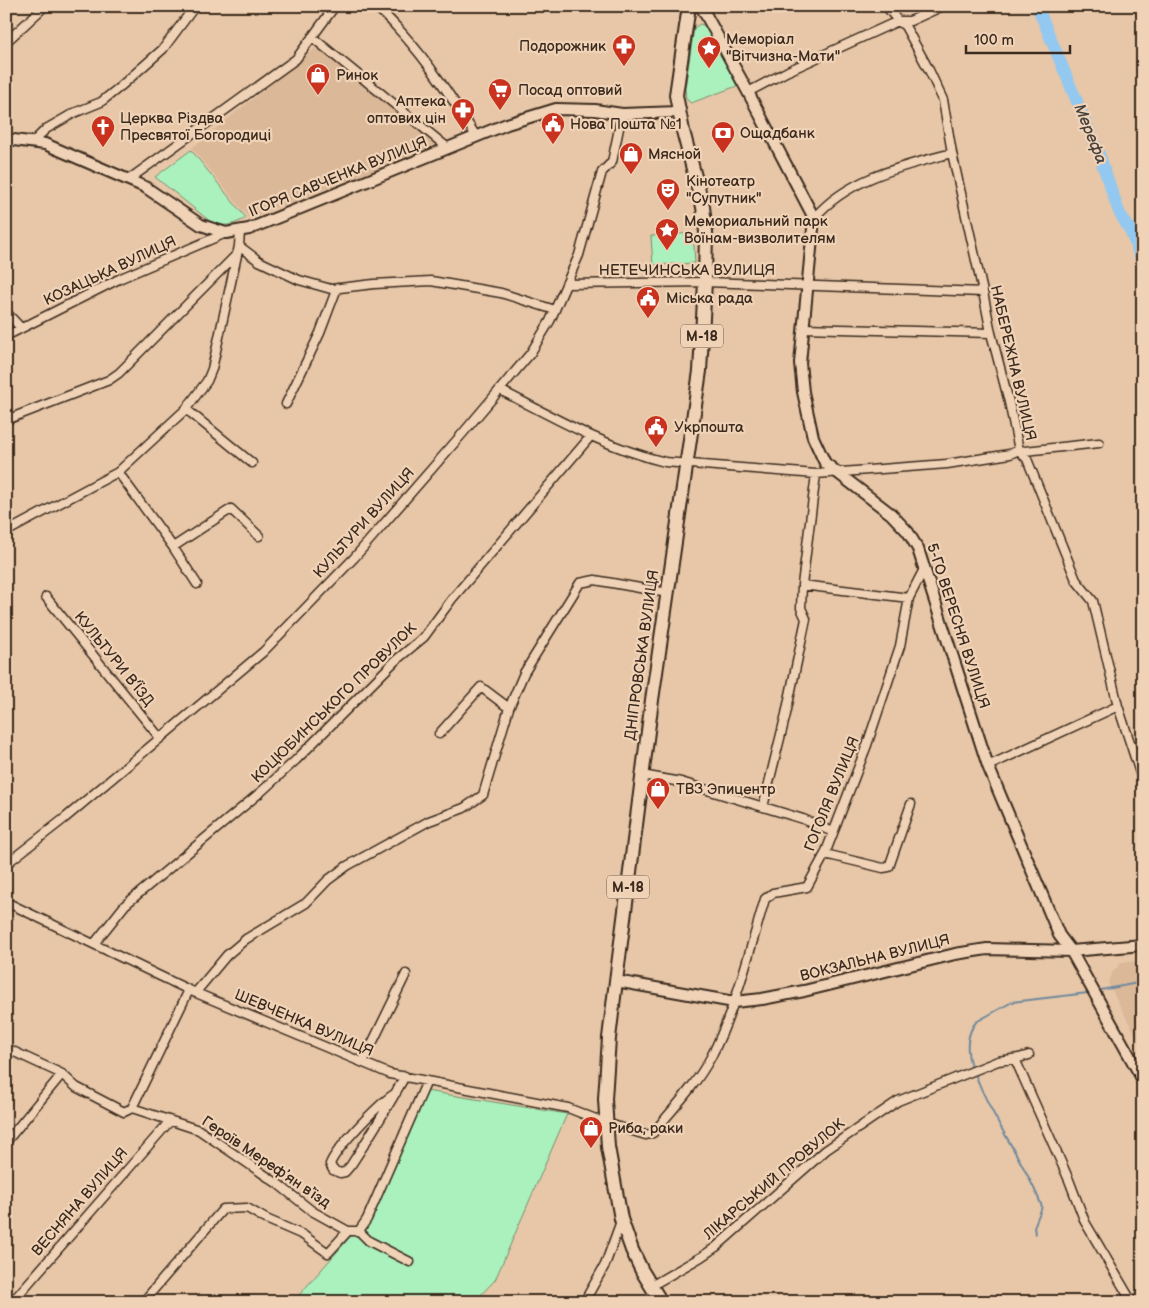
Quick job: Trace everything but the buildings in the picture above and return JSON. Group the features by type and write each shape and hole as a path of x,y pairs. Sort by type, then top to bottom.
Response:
{"highway":[{"name":"ДНІПРОВСЬКА ВУЛИЦЯ","path":"661,1302 632,1250 621,1219 612,1173 606,1123 606,1077 642,775 700,371 705,282 705,219 679,112 676,86 689,6"}],"street":[{"path":"6,42 45,6"},
{"path":"34,142 46,129 74,113 101,102 121,86 163,49 195,6"},
{"path":"128,180 296,59 335,6"},
{"path":"374,6 382,12 418,51 441,80 476,136"},
{"path":"701,6 814,218 826,204 875,175 952,153"},
{"name":"НАБЕРЕЖНА ВУЛИЦЯ","path":"886,6 898,22 905,26 943,100 952,153 983,292 990,333 1009,402 1019,450 1027,459 1076,580 1093,601 1118,706 1143,782"},
{"path":"748,92 788,71 898,22 910,21 942,6"},
{"path":"312,37 448,148"},
{"name":"ІГОРЯ САВЧЕНКА ВУЛИЦЯ","path":"226,233 249,229 476,136 556,109 594,110 622,114 679,112"},
{"name":"КУЛЬТУРИ ВУЛИЦЯ","path":"6,864 66,818 263,652 354,558 530,354 550,321 579,255 602,172 612,162 622,114"},
{"path":"6,139 45,144 145,187 201,225 226,233"},
{"name":"5-ГО ВЕРЕСНЯ ВУЛИЦЯ","path":"814,218 800,363 803,392 813,437 825,463 891,514 908,532 918,549 988,766 1059,935 1071,951 1143,1080"},
{"path":"6,532 118,472 186,409 207,381 212,369 239,246 240,231"},
{"name":"КОЗАЦЬКА ВУЛИЦЯ","path":"6,336 121,278 226,233"},
{"path":"239,246 259,262 299,280 331,289 374,284 432,281 501,293 555,310"},
{"path":"6,420 114,376 236,254"},
{"name":"НЕТЕЧИНСЬКА ВУЛИЦЯ","path":"566,284 705,282 983,292"},
{"path":"286,404 320,333 337,288"},
{"path":"6,312 21,328"},
{"path":"803,328 990,333"},
{"path":"500,390 590,437 641,456 665,462 686,464 816,474 838,473 947,464 1010,454 1019,450 1099,444"},
{"path":"186,409 252,464"},
{"name":"КОЦЮБИНСЬКОГО ПРОВУЛОК","path":"94,944 125,905 262,791 296,760 395,661 424,637 452,599 590,437"},
{"path":"118,472 173,547 197,584"},
{"path":"763,807 786,714 806,619 801,608 802,585 816,474"},
{"path":"173,547 231,509 259,536"},
{"name":"ГОГОЛЯ ВУЛИЦЯ","path":"734,1002 765,899 773,893 807,887 825,854 867,745 900,646 909,598 925,567"},
{"path":"132,1108 192,991 227,955 246,939 306,904 328,880 347,866 429,821 464,808 483,795 509,708 524,673 580,583 595,580 668,593"},
{"path":"802,585 909,598"},
{"name":"КУЛЬТУРИ В’ЇЗД","path":"46,598 160,738"},
{"path":"439,734 481,688 509,708"},
{"path":"988,766 1118,706"},
{"path":"642,775 681,782 803,820 833,832"},
{"path":"825,854 882,868 889,867 911,804"},
{"name":"ШЕВЧЕНКА ВУЛИЦЯ","path":"6,902 192,991 390,1074 568,1108 606,1123 646,1135 653,1133 688,1090 710,1058 734,1002"},
{"name":"ВОКЗАЛЬНА ВУЛИЦЯ","path":"616,981 734,1002 804,991 987,949 1071,951 1143,945"},
{"path":"363,1062 406,974"},
{"name":"Героїв Мерефʼян вʼїзд","path":"6,1048 62,1074 76,1087 124,1112 132,1108 199,1130 278,1184 312,1211 348,1231"},
{"name":"ЛІКАРСЬКИЙ ПРОВУЛОК","path":"651,1286 716,1247 826,1150 898,1100 998,1061 1029,1055"},
{"path":"1014,1059 1069,1180 1085,1222 1132,1302"},
{"path":"6,1142 62,1074"},
{"path":"396,1093 375,1109 344,1144 330,1164 333,1170 340,1174 345,1172 351,1165 396,1093 405,1076"},
{"path":"359,1231 367,1219 427,1081"},
{"name":"ВЕСНЯНА ВУЛИЦЯ","path":"12,1302 170,1121"},
{"path":"143,1302 223,1209 247,1208 266,1219 303,1235 328,1253 348,1231 359,1231 369,1241 410,1262"},
{"path":"584,1302 605,1265 621,1219"}],"shaded area":[{"name":"Ринок","path":"318,46 440,145 249,218 192,148"},
{"path":"1143,960 1143,1049 1108,983 1113,972 1121,963"}],"green space":[{"path":"700,24 707,27 737,86 691,103 686,99 685,88 694,28"},
{"path":"191,150 246,218 229,225 211,222 155,177"},
{"path":"693,233 695,263 653,265 651,236"},
{"path":"426,1091 567,1114 495,1280 474,1302 293,1302 351,1236 363,1235"}],"waterway":[{"name":"Мерефа","path":"1037,6 1099,154 1119,212 1130,230 1143,263"},
{"path":"1101,990 1143,982"},
{"path":"971,1066 968,1055 968,1043 970,1032 976,1022 1012,1002 1088,993"},
{"path":"976,1076 1042,1207 1034,1227 1035,1234"}],"place":[{"name":"Подорожник","path":"624,67"},
{"name":"Меморіал \"Вітчизна-Мати\"","path":"709,69"},
{"name":"Ринок","path":"318,96"},
{"name":"Посад оптовий","path":"500,111"},
{"name":"Аптека оптових цін","path":"463,131"},
{"name":"Нова Пошта №1","path":"553,145"},
{"name":"Церква Різдва Пресвятої Богородиці","path":"103,148"},
{"name":"Ощадбанк","path":"723,154"},
{"name":"Мясной","path":"631,175"},
{"name":"Кінотеатр \"Супутник\"","path":"668,211"},
{"name":"Мемориальний парк Воїнам-визволителям","path":"667,251"},
{"name":"Міська рада","path":"648,319"},
{"name":"Укрпошта","path":"656,448"},
{"name":"ТВЗ Эпицентр","path":"658,810"},
{"name":"Риба, раки","path":"591,1149"}]}
